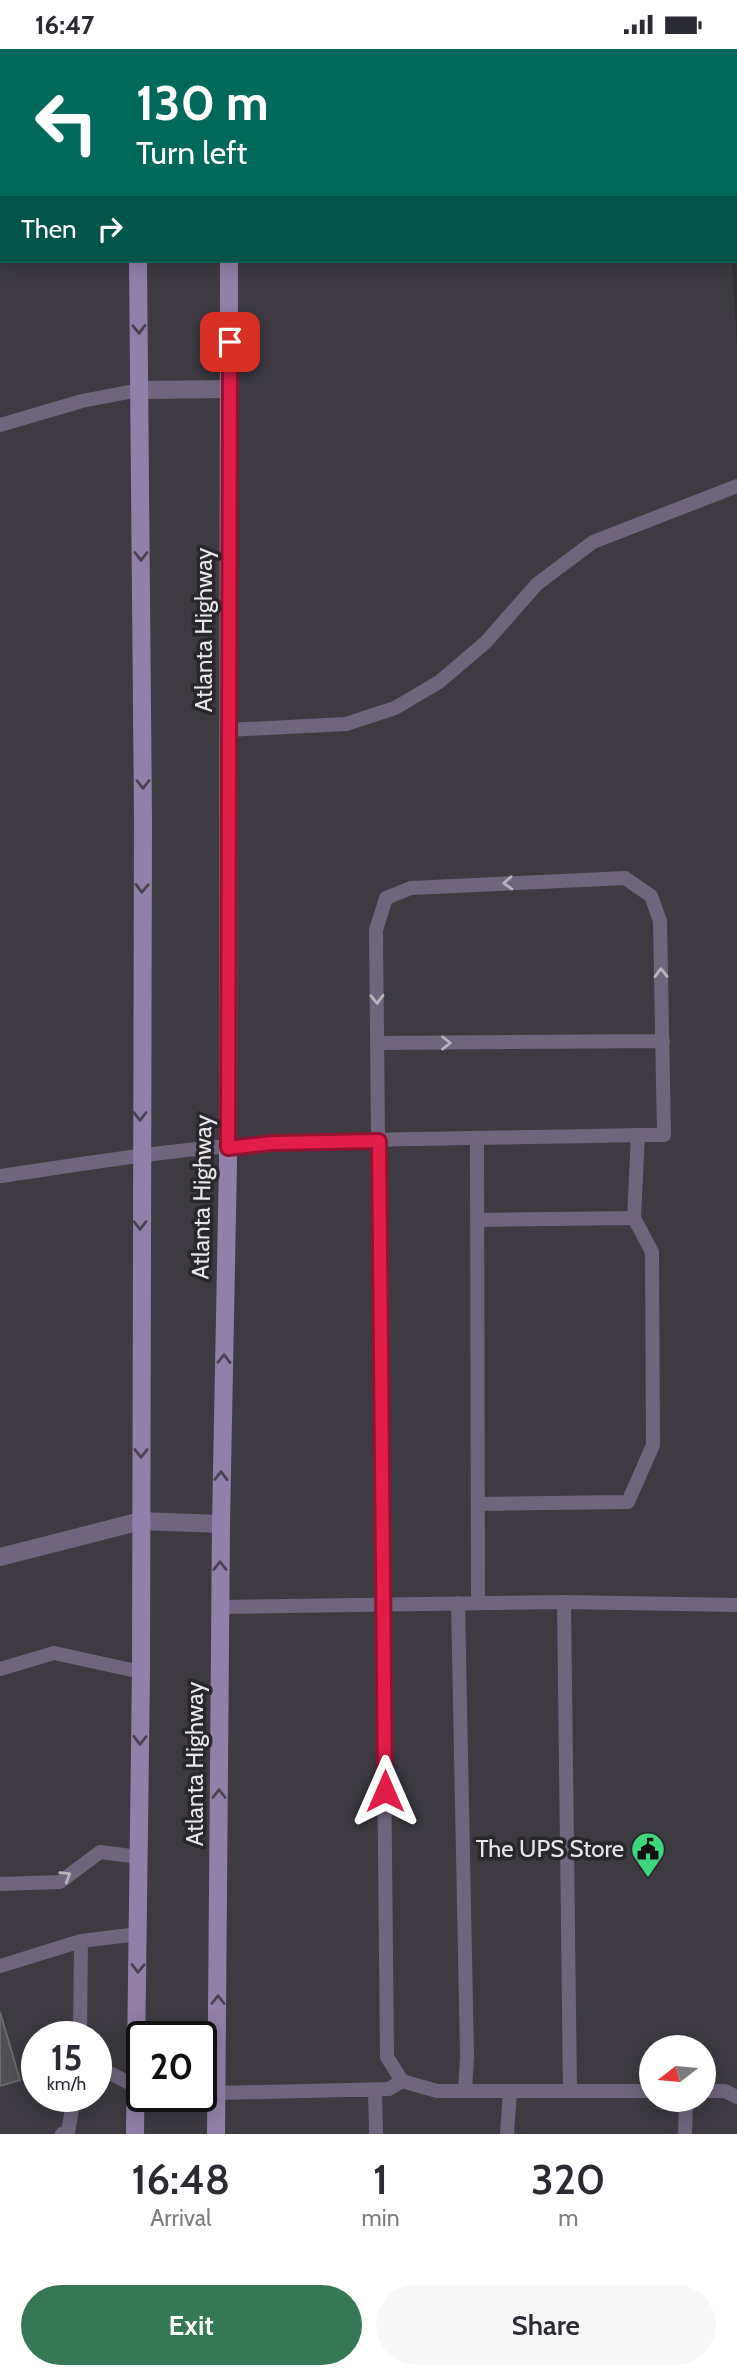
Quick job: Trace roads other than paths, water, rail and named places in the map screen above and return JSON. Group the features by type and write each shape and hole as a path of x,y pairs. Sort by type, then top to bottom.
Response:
{"main road":[{"path":"138,263 143,820 139,2021"},
{"name":"Atlanta Highway","path":"211,2021 228,1148 229,263"},
{"path":"135,2134 137,2112"},
{"name":"Atlanta Highway","path":"212,2112 216,2134"}],"street":[{"path":"139,390 230,389"},
{"path":"0,1557 141,1521 220,1524"}],"lane":[{"path":"0,425 82,401 139,390"},
{"path":"228,730 346,724 395,708 439,682 486,642 537,584 593,543 737,486"},
{"path":"0,1176 272,1143 379,1141 477,1139 638,1135 664,1135 660,921 651,896 625,878 411,888 386,898 376,930 379,1141 387,2057 402,2081 437,2091 639,2091"},
{"path":"378,1043 663,1041"},
{"path":"478,1504 628,1502 653,1445 652,1252 634,1218 638,1135"},
{"path":"477,1139 478,1603"},
{"path":"478,1220 634,1218"},
{"path":"220,1607 564,1602 737,1605"},
{"path":"564,1602 570,2091"},
{"path":"458,1603 467,2042 465,2091"},
{"path":"0,1669 54,1653 141,1672"},
{"path":"0,1884 60,1882 100,1852 139,1857"},
{"path":"0,1966 82,1941 138,1934"},
{"path":"80,2021 82,1941"},
{"path":"217,2092 389,2089 402,2081"},
{"path":"374,2089 376,2134"},
{"path":"507,2134 510,2091"},
{"path":"716,2091 725,2091 737,2097"},
{"path":"62,2134 68,2132 71,2112"},
{"path":"685,2134 686,2112"}],"place":[{"name":"The UPS Store","path":"648,1879"}]}
